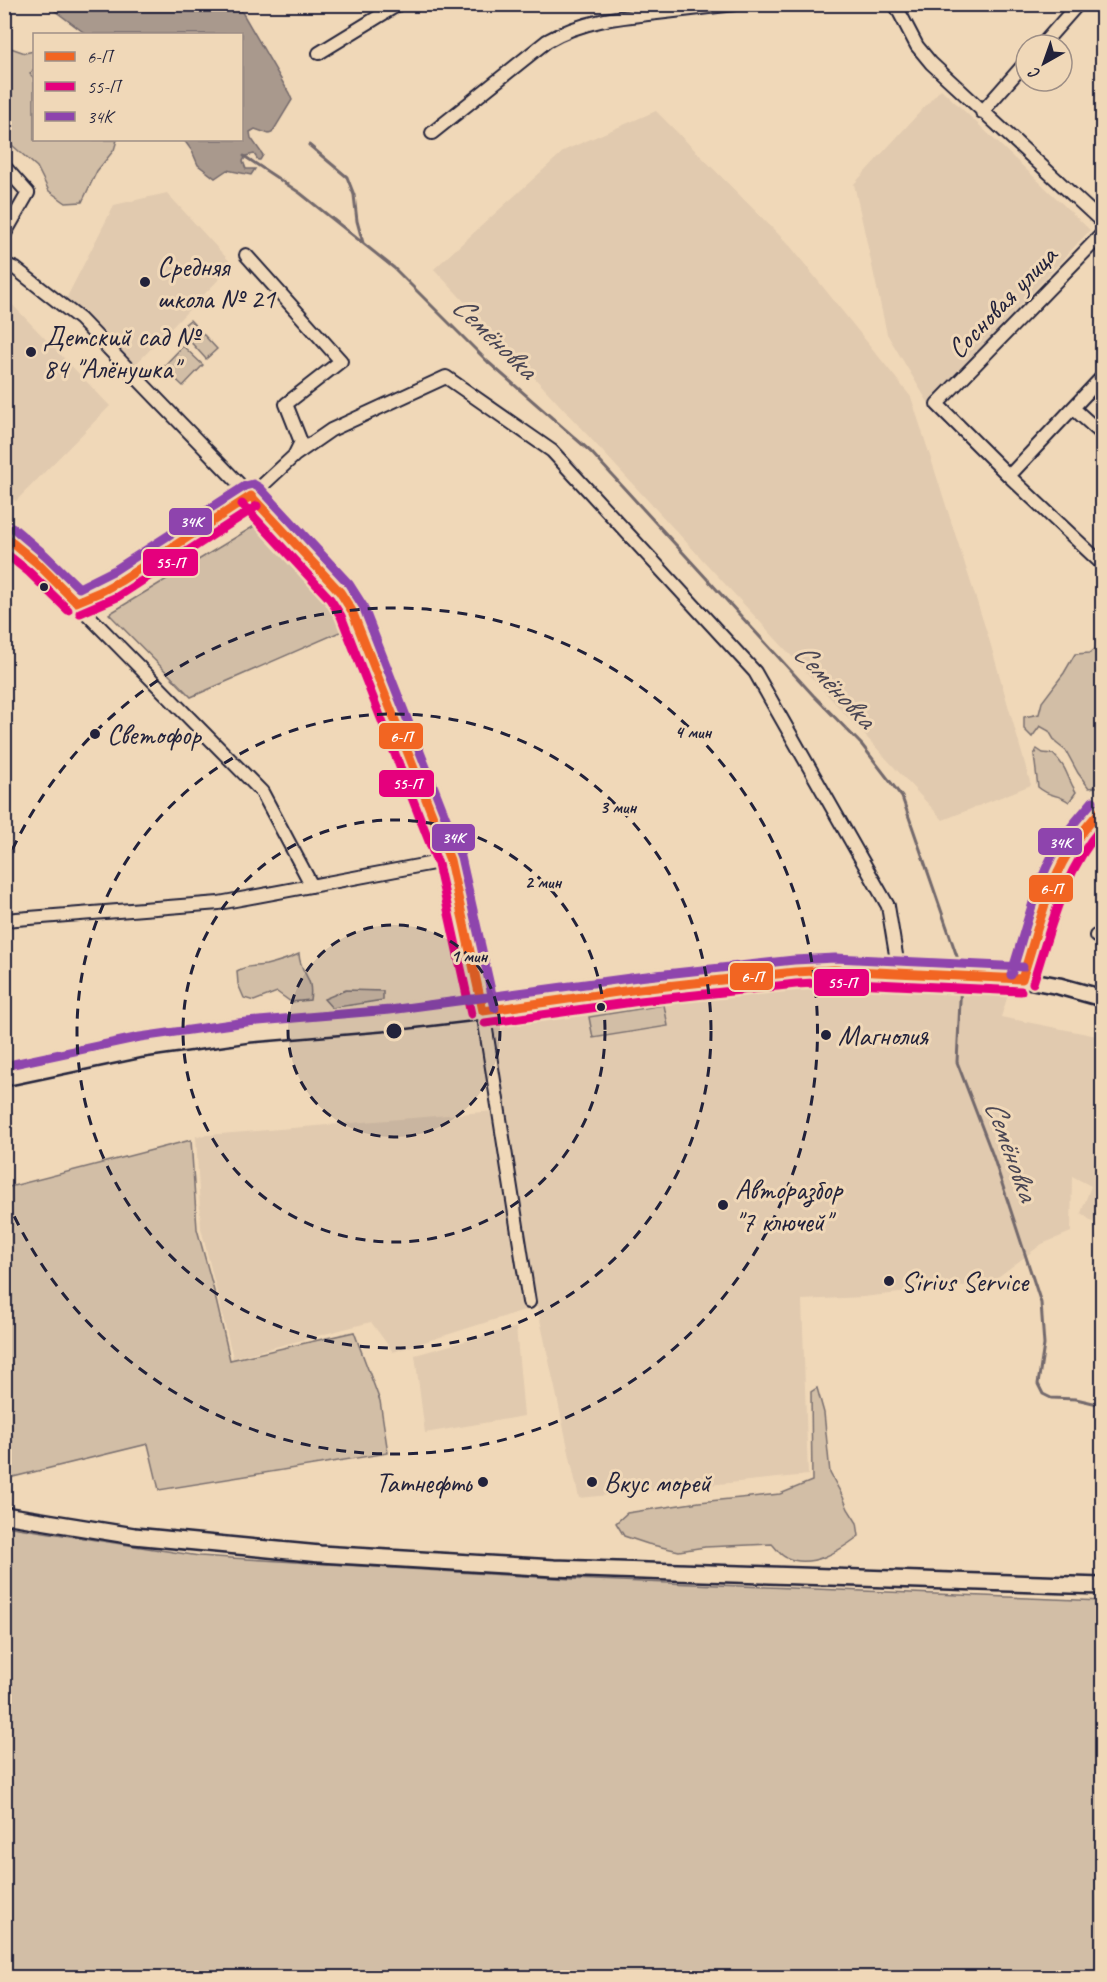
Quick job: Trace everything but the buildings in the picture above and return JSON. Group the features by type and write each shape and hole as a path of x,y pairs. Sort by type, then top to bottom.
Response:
{"main road":[{"path":"1022,979 1066,855 1102,809"},
{"path":"4,1078 98,1057 248,1034 391,1022 639,989 795,972 834,970 1022,979 1102,998"},
{"path":"4,1515 134,1536 320,1554 555,1568 1102,1586"}],"street":[{"path":"319,53 399,4"},
{"path":"432,133 547,41 562,32 606,19 735,4"},
{"path":"895,4 917,46 982,112 1102,222"},
{"path":"1052,33 1078,4"},
{"path":"982,112 1014,76"},
{"path":"4,166 28,193 4,235"},
{"name":"Сосновая улица","path":"1009,476 937,404 1102,234"},
{"path":"246,255 341,361 286,404 301,442 295,454"},
{"path":"4,264 16,269 80,319 251,496 333,585 352,611 450,860 483,1011 530,1302"},
{"path":"76,602 91,598 108,589 251,496 295,454 332,430 446,377 552,451 755,672 888,906 899,973"},
{"path":"1102,377 1009,476 1102,564"},
{"path":"1073,408 1102,434"},
{"path":"4,536 37,562 262,792 312,886"},
{"path":"4,920 219,903 450,860"}],"shaded area":[{"path":"47,5 238,5 292,100 272,133 255,129 250,132 251,138 263,155 260,160 254,154 246,156 243,161 246,169 255,169 251,175 227,170 215,178 198,165 185,141 243,141 243,33 85,33"},
{"path":"5,46 25,53 33,51 33,70 30,74 33,77 33,141 117,141 114,150 97,171 82,202 66,203 49,191 37,167 5,139"},
{"path":"941,89 1090,230 929,404 887,334 854,184"},
{"path":"656,111 791,247 911,397 989,639 1031,785 943,820 434,269 565,150"},
{"name":"Средняя школа № 21","path":"167,193 233,265 134,366 66,299 114,205"},
{"name":"Детский сад № 84 \"Алёнушка\"","path":"5,297 110,406 16,501 5,494"},
{"path":"190,320 217,349 206,359 179,329"},
{"path":"183,346 203,365 183,386 163,367"},
{"path":"256,525 349,628 191,697 109,614"},
{"path":"1099,646 1102,648 1102,786 1089,788 1066,751 1056,743 1049,731 1040,726 1032,737 1024,729 1024,717 1039,714 1042,702 1075,654 1090,653"},
{"path":"1037,749 1043,753 1053,754 1064,768 1076,792 1069,802 1038,787 1034,755"},
{"path":"299,954 302,967 309,980 310,1000 291,1002 277,992 254,1001 244,998 238,984 237,971 275,963"},
{"path":"790,985 1008,995 1001,1017 1102,1037 1102,1229 1081,1213 1091,1186 1072,1176 1071,1232 1042,1244 990,1283 863,1297 802,1300 808,1475 579,1498 537,1306 393,1352 371,1322 233,1358 201,1228 196,1136 495,1111 491,1021"},
{"path":"346,990 383,991 383,1000 332,1008 324,999"},
{"path":"664,1005 668,1026 593,1038 589,1017"},
{"path":"191,1140 197,1229 230,1360 354,1332 380,1401 388,1453 159,1490 148,1444 5,1479 5,1188"},
{"path":"516,1327 524,1416 425,1433 415,1355"},
{"path":"817,1388 824,1413 830,1473 857,1523 859,1536 834,1553 805,1561 785,1557 772,1544 705,1547 679,1551 624,1536 616,1523 627,1513 699,1502 780,1494 812,1481 811,1392"},
{"path":"5,1526 199,1556 571,1579 1102,1601 1102,1977 5,1977"}],"waterway":[{"path":"309,145 347,177 354,195 357,221 363,243"},
{"name":"Семёновка","path":"244,156 300,193 394,268 488,362 591,452 813,695 862,745 902,797 962,971"},
{"name":"Семёновка","path":"961,981 957,1062 993,1156 1041,1303 1044,1345 1038,1384 1043,1394 1051,1398 1076,1399 1102,1405"}],"transit line":[{"name":"34К","path":"12,527 79,588 115,570 245,486 253,484 260,488 349,584 363,606 461,857 495,1008"},
{"name":"6-П","path":"251,496 340,592 352,611 450,860 483,1011"},
{"name":"6-П","path":"76,602 122,580 251,496"},
{"name":"55-П","path":"242,504 330,599 341,616 438,864 471,1014"},
{"name":"55-П","path":"80,613 117,597 257,506"},
{"name":"6-П","path":"4,536 37,563 76,602"},
{"name":"55-П","path":"4,552 29,572 68,610"},
{"name":"34К","path":"1011,975 1037,892 1050,860 1066,833 1093,801"},
{"name":"6-П","path":"1022,979 1047,898 1060,868 1075,841 1102,809"},
{"name":"55-П","path":"1033,983 1068,882 1088,845 1102,827"},
{"name":"34К","path":"4,1066 140,1037 246,1022 390,1010 638,977 794,960 835,958 1023,967"},
{"name":"6-П","path":"483,1011 639,989 795,972 834,970 1022,979"},
{"name":"55-П","path":"485,1023 640,1001 796,984 834,982 1021,991"}],"place":[{"name":"Средняя школа № 21","path":"145,282"},
{"name":"Детский сад № 84 \"Алёнушка\"","path":"31,352"},
{"name":"Светофор","path":"95,734"},
{"name":"Магнолия","path":"826,1035"},
{"name":"Авторазбор \"7 ключей\"","path":"723,1205"},
{"name":"Sirius Service","path":"889,1281"},
{"name":"Татнефть","path":"483,1482"},
{"name":"Вкус морей","path":"592,1482"}]}
